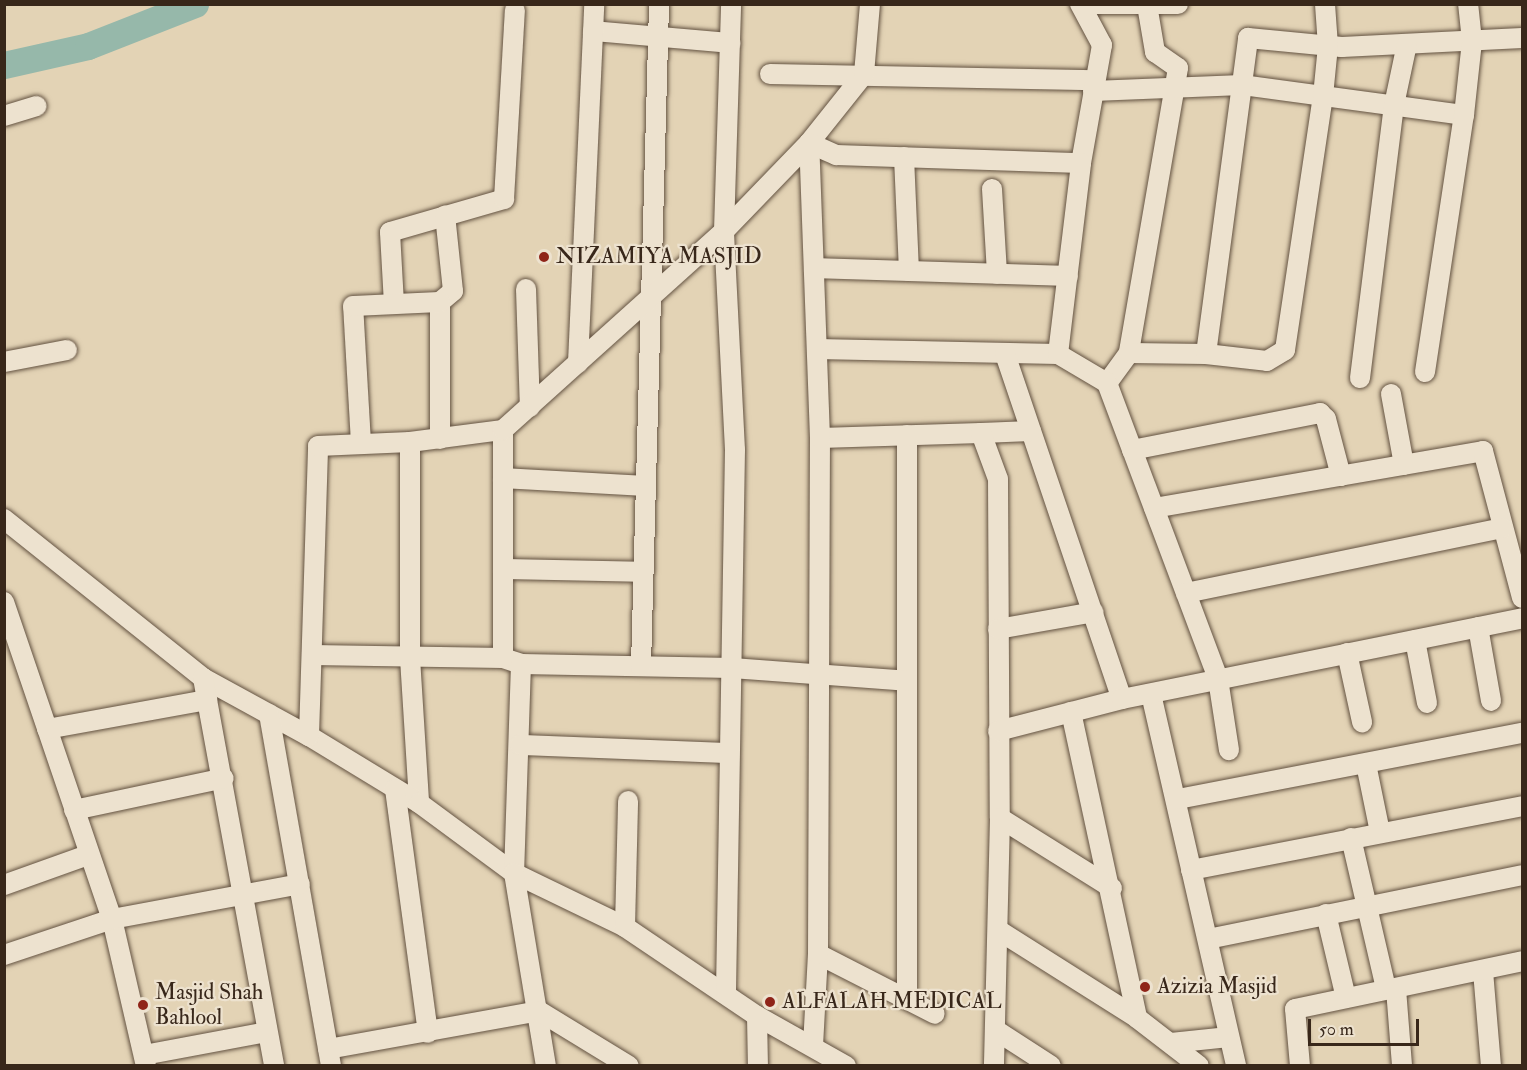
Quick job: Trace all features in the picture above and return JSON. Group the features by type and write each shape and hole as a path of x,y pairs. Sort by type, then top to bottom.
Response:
{"street":[{"path":"578,363 594,4"},
{"path":"641,666 659,4"},
{"path":"726,992 735,450 724,231 731,4"},
{"path":"309,736 318,446 410,442 503,430 724,231 809,143 864,74 870,4"},
{"path":"1058,354 1081,163 1102,45 1080,4"},
{"path":"1089,4 1178,4"},
{"path":"1129,353 1206,354 1267,361 1285,350 1323,96 1328,46 1325,4"},
{"path":"1425,372 1464,115 1472,40 1468,4"},
{"path":"1107,383 1129,353 1178,68 1155,52 1147,5"},
{"path":"394,304 390,232 445,214 504,199 515,10"},
{"path":"593,31 730,43"},
{"path":"1206,354 1248,38 1328,46 1522,38"},
{"path":"1360,378 1394,105 1407,44"},
{"path":"770,74 864,74 1094,86 1242,85 1464,115"},
{"path":"4,116 37,106"},
{"path":"809,143 836,155 1081,163"},
{"path":"809,143 820,438 817,677 818,954 813,1046"},
{"path":"904,157 909,271"},
{"path":"992,189 997,274"},
{"path":"361,443 353,306 440,302 453,291 445,214"},
{"path":"814,268 1068,276"},
{"path":"526,289 530,406"},
{"path":"440,302 440,439"},
{"path":"4,362 67,350"},
{"path":"817,350 1058,354 1107,383 1218,679 1229,750"},
{"path":"1005,354 1122,699"},
{"path":"1391,394 1404,465"},
{"path":"1132,450 1320,413 1329,426 1341,476"},
{"path":"503,430 503,569 520,745 514,873 539,1011 546,1065"},
{"path":"820,438 1031,431"},
{"path":"981,433 998,479 1000,818 997,1032 994,1065"},
{"path":"907,435 907,999"},
{"path":"410,442 410,658 419,803"},
{"path":"1154,508 1483,451 1502,528 1517,557 1522,598"},
{"path":"503,478 645,486"},
{"path":"4,519 203,678 309,736 419,803 514,873 625,927 726,992 757,1016 846,1065"},
{"path":"1186,593 1502,528"},
{"path":"503,569 642,572"},
{"path":"4,602 88,855 112,919 145,1060 267,1032"},
{"path":"998,629 1094,612"},
{"path":"998,731 1122,699 1522,618"},
{"path":"1478,627 1491,701"},
{"path":"1415,640 1427,703"},
{"path":"1347,653 1362,722"},
{"path":"312,655 732,668 817,677 907,681"},
{"path":"203,678 224,778 242,894 274,1065"},
{"path":"1151,694 1178,799 1191,870 1236,1065"},
{"path":"47,729 207,700"},
{"path":"1071,712 1112,888 1137,1018"},
{"path":"269,714 330,1057 428,1033 539,1011 630,1065"},
{"path":"1178,799 1522,733"},
{"path":"520,745 729,753"},
{"path":"1366,764 1380,832"},
{"path":"74,810 224,778"},
{"path":"395,789 428,1033"},
{"path":"625,927 628,801"},
{"path":"1191,870 1522,806"},
{"path":"1000,818 1112,888"},
{"path":"1351,838 1391,989 1402,1065"},
{"path":"4,885 88,855"},
{"path":"1208,939 1522,875"},
{"path":"4,955 112,919 300,884"},
{"path":"1326,914 1346,998"},
{"path":"998,930 1137,1018 1199,1065"},
{"path":"818,954 935,1014"},
{"path":"1300,1065 1295,1009 1522,962"},
{"path":"1483,971 1491,1065"},
{"path":"757,1016 758,1065"},
{"path":"997,1032 1051,1065"},
{"path":"1171,1043 1229,1037"}],"waterway":[{"path":"4,65 88,46 195,4"}],"place":[{"name":"NIZAMIYA MASJID","path":"544,257"},
{"name":"Azizia Masjid","path":"1145,987"},
{"name":"ALFALAH MEDICAL","path":"770,1002"},
{"name":"Masjid Shah Bahlool","path":"143,1005"}]}
